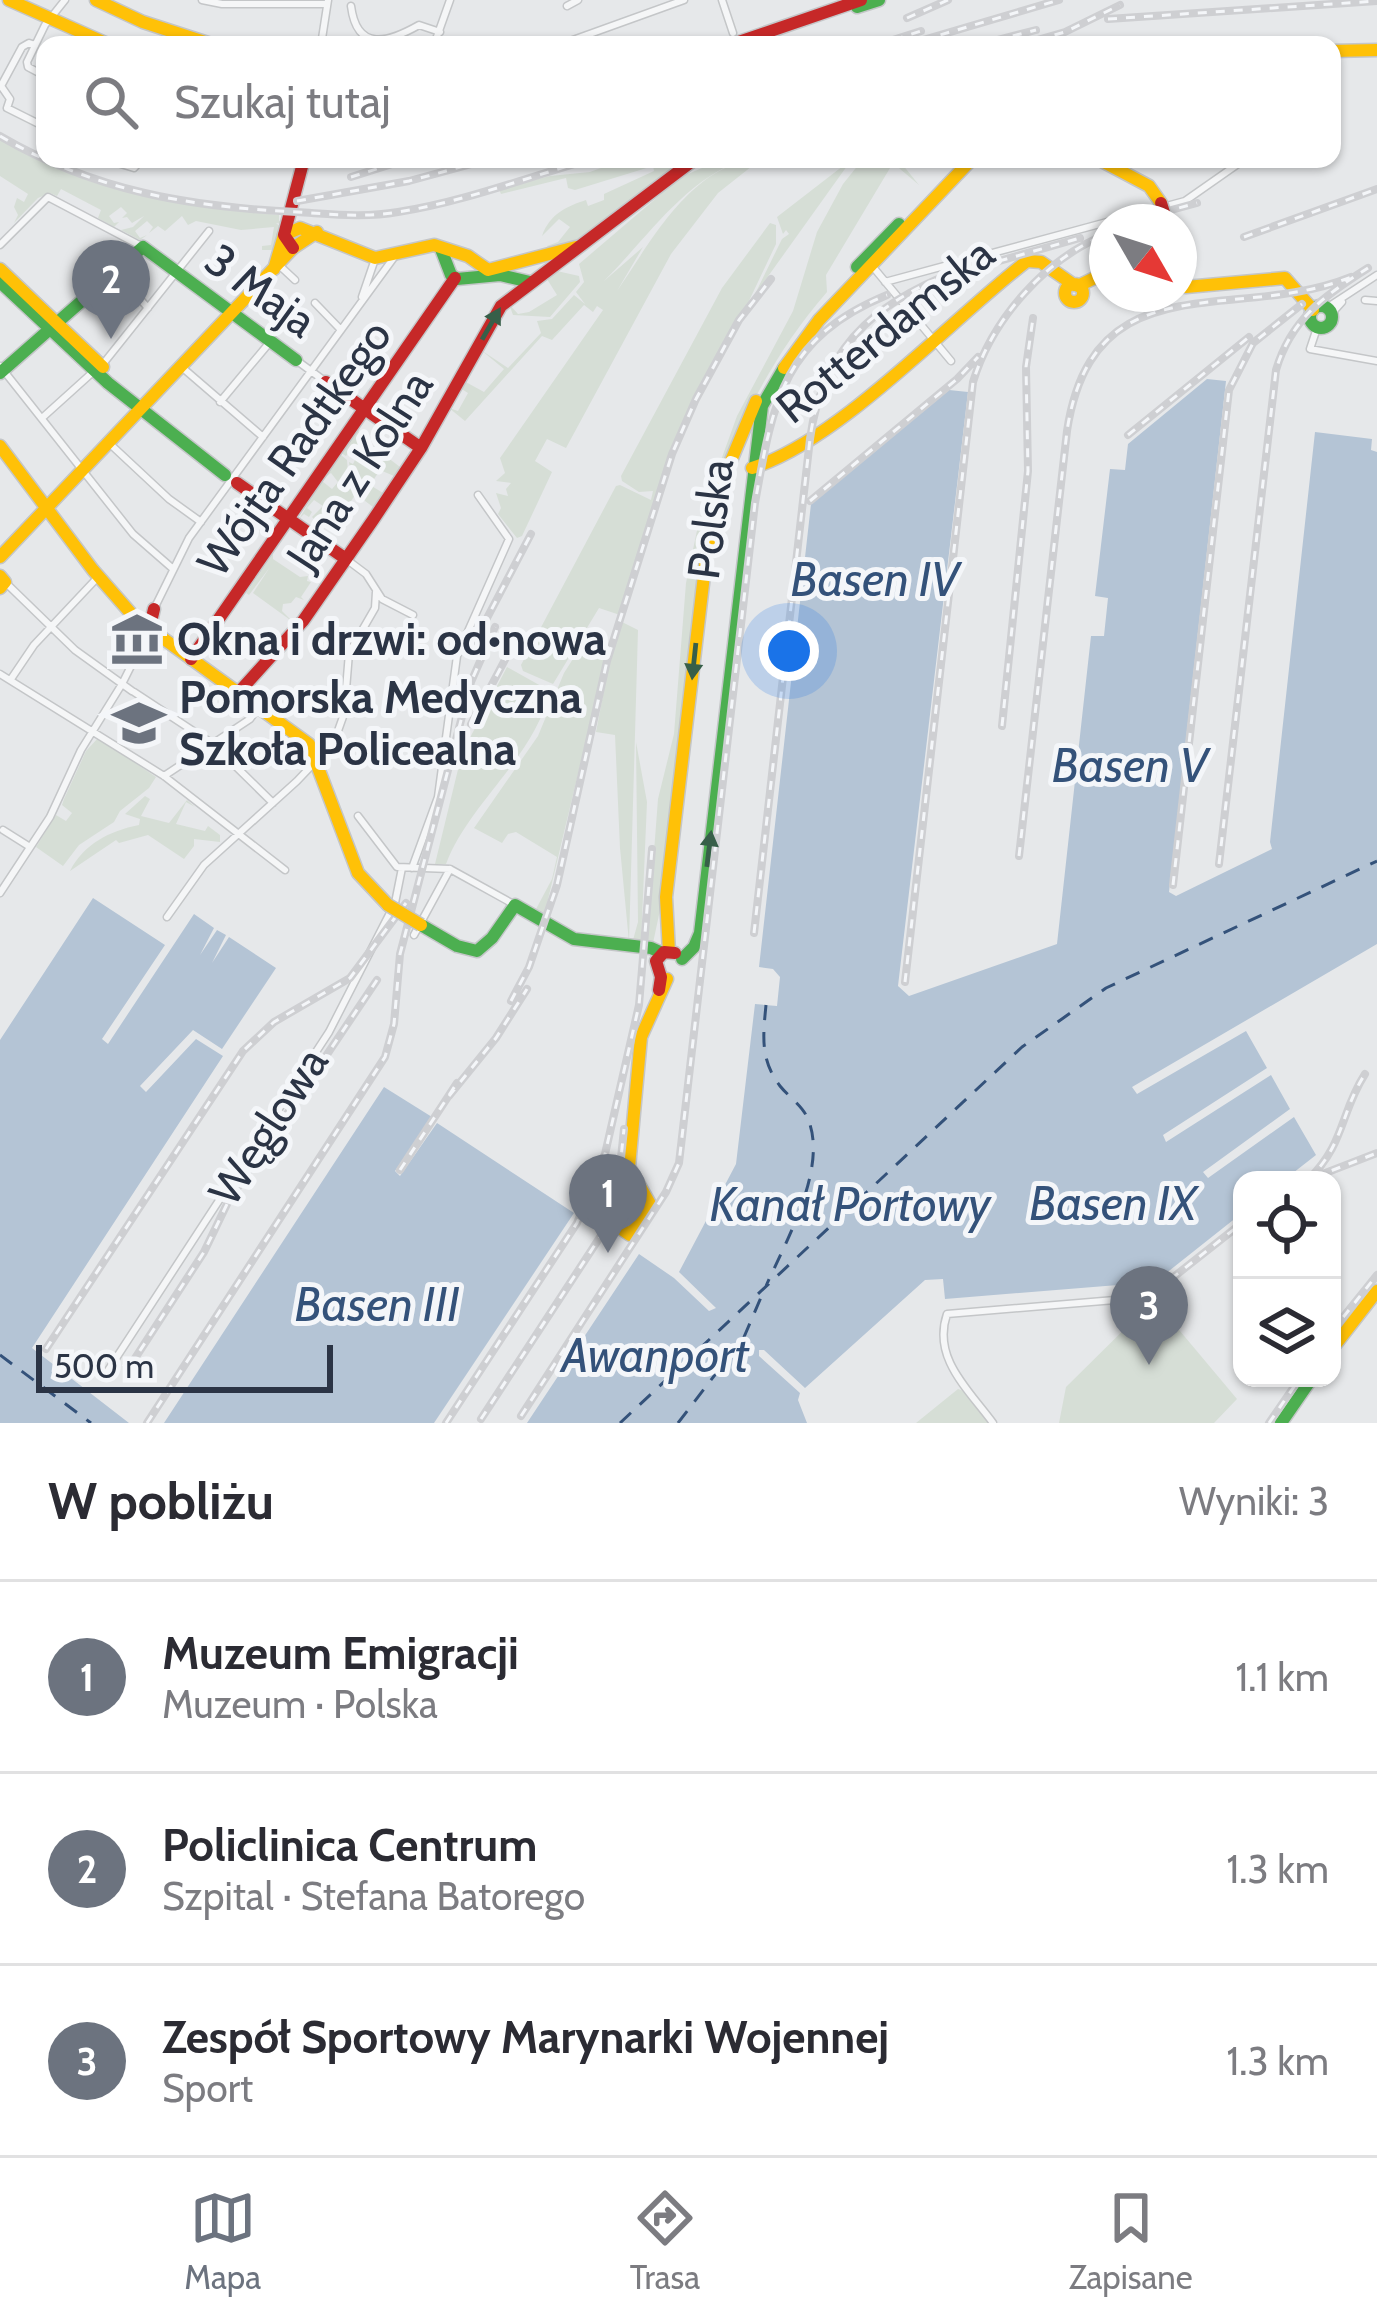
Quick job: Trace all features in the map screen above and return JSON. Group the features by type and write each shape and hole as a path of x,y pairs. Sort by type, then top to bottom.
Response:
{"main road":[{"path":"9,0 76,36"},
{"path":"96,0 186,36"},
{"path":"774,36 879,0"},
{"path":"742,36 855,1"},
{"path":"0,2 85,36"},
{"path":"1341,56 1377,55"},
{"path":"277,269 306,168"},
{"path":"290,232 317,232 375,258 429,245 460,254 488,270 552,261 585,244 683,168"},
{"name":"Polska","path":"964,168 868,262 782,357 729,464 706,550 663,954 694,947 700,930 760,413 778,375 810,331 868,262 958,174 964,168"},
{"path":"1115,168 1149,186 1161,204"},
{"path":"290,232 293,248"},
{"path":"0,557 293,248 317,232"},
{"path":"1,370 143,247"},
{"name":"3 Maja","path":"143,247 296,360"},
{"path":"441,249 457,275"},
{"path":"457,275 460,254"},
{"name":"Jana z Kolna","path":"239,692 303,621 346,559 421,448 498,311 552,261"},
{"name":"Rotterdamska","path":"752,469 767,467 810,439 1027,261 1041,262 1072,287 1089,281"},
{"path":"457,275 474,273 475,262"},
{"path":"457,275 500,275 530,282 517,264"},
{"path":"0,269 51,327"},
{"name":"Wójta Radtkego","path":"191,659 457,275"},
{"path":"1197,285 1285,278 1331,323 1320,328"},
{"path":"0,282 231,479 346,559"},
{"name":"3 Maja","path":"326,382 421,448"},
{"path":"2,452 98,578 135,617 306,740 319,760 364,885 418,930 479,953 489,947 515,905 574,938 663,954 679,975 664,978"},
{"path":"729,464 740,477 752,469"},
{"path":"135,617 154,609"},
{"path":"149,630 154,609"},
{"path":"663,954 655,966 664,978"},
{"path":"635,1180 629,1167 640,1043 664,978"},
{"path":"1341,1337 1377,1291"},
{"path":"1281,1423 1306,1387"}],"street":[{"path":"39,36 65,0"},
{"path":"202,0 222,4 328,2 322,36"},
{"path":"438,36 450,0"},
{"path":"567,7 578,0"},
{"path":"584,36 684,0"},
{"path":"722,0 731,36"},
{"path":"351,6 356,26 368,36"},
{"path":"401,36 419,26 440,32"},
{"path":"36,70 26,64 35,44 29,43 22,47 1,86 10,99 7,108 36,122"},
{"path":"1174,204 1232,168"},
{"name":"3 Maja","path":"0,244 46,198 143,247"},
{"path":"885,282 1089,227"},
{"path":"42,418 99,368 209,231"},
{"path":"368,287 397,254"},
{"path":"154,609 172,568 201,522 361,301 375,258"},
{"path":"868,262 951,362"},
{"path":"277,269 295,280"},
{"path":"115,271 148,308"},
{"path":"1320,308 1349,296 1377,275"},
{"path":"1365,300 1377,301"},
{"path":"315,303 340,330"},
{"path":"1320,328 1311,347 1377,361"},
{"path":"220,402 270,342"},
{"name":"3 Maja","path":"296,360 326,382"},
{"path":"182,367 262,437"},
{"path":"1,370 142,545 172,568"},
{"path":"109,443 201,522"},
{"path":"412,868 438,797 458,651 509,539 478,495"},
{"path":"346,559 366,574 388,603 413,615"},
{"path":"10,680 50,627 98,578"},
{"path":"2,582 122,684 213,744 273,803"},
{"path":"167,917 202,867 319,760 340,731 349,652 375,608 376,592"},
{"path":"375,608 388,603"},
{"path":"0,892 50,817 149,630"},
{"path":"0,674 164,776 285,869"},
{"path":"164,776 250,719 259,706"},
{"path":"358,816 395,867 450,868 515,905"},
{"path":"3,830 30,848"},
{"name":"Węglowa","path":"107,1372 329,1032 395,902 402,868"},
{"path":"418,930 450,868"},
{"path":"993,1423 945,1358 941,1331 947,1314 1151,1297"}],"shaded area":[{"path":"0,137 36,156 36,168 62,168 135,192 279,215 279,221 283,220 276,223 281,227 273,257 273,250 262,250 262,246 271,245 274,227 241,230 196,221 188,225 182,216 165,231 158,226 149,233 153,227 147,221 135,231 140,238 147,235 140,240 121,230 133,227 144,216 132,223 122,218 127,213 121,207 109,216 119,222 114,227 98,218 101,210 61,189 57,196 50,193 38,198 14,223 17,198 24,202 28,194 0,176"},
{"path":"646,168 575,190 568,188 566,178 501,194 499,189 550,176"},
{"path":"673,168 585,237 550,250 547,246 558,242 570,227 559,219 542,236 566,208 586,200 588,206 604,200 604,194 654,171"},
{"path":"702,168 724,168 702,181 685,196 604,281 643,247 617,291 659,228 694,189 727,168 750,168 718,193 671,254 566,448 547,439 535,461 552,472 517,538 498,514 496,493 508,496 511,483 496,481 505,473 500,458 603,310 597,306 593,312 584,305 552,340 542,336 465,421 449,408 458,411 468,393 460,388 464,381 484,392 504,369 481,350 508,368 541,333 537,321 552,319 574,295 585,304 576,292 584,282 579,264 681,177"},
{"path":"846,168 754,296 782,239 789,234 786,230 783,234 777,217"},
{"path":"856,168 890,168 826,275 827,292 762,386 714,491 663,896 653,943 647,944 658,799 674,734 686,583 699,521 737,416 793,311 817,232"},
{"path":"770,223 776,225 776,244 675,440 620,615 599,608 553,684 523,671 521,665 616,486 651,500 653,491 639,492 621,476 722,288"},
{"path":"557,271 579,276 580,282 550,317 513,315 509,304 518,314 529,312 557,295 547,279"},
{"path":"358,429 367,459 376,463 383,454 400,467 394,476 380,470 370,485 383,493 373,507 356,494 346,508 338,499 328,506 329,513 319,524 312,517 323,506 314,500 307,508 312,512 309,517 304,514 299,519 322,481 332,489 338,482 331,473 323,479 341,455 347,460 349,485 341,489 350,487 359,493 364,486 357,477 352,484 349,462 353,464 358,454 351,449 346,456 341,453"},
{"path":"273,554 273,559 311,582 301,597 304,600 296,597 283,604 282,611 293,622 253,593 270,567 246,593"},
{"path":"622,622 638,630 629,942 615,735 596,732"},
{"path":"583,643 606,657 544,916 535,911 552,879 557,857 516,832 502,843 474,828 538,736 564,673"},
{"path":"507,667 550,691 542,715 446,864 435,864 462,753"},
{"path":"98,738 156,777 114,822 79,845 63,866 36,847 56,815 66,821 72,813 62,805 64,799 86,751"},
{"path":"636,742 647,802 641,942 633,940 638,922"},
{"path":"145,796 150,799 141,816 169,823 187,800 195,807 186,802 176,824 205,831 208,826 220,835 220,842 194,839 184,859 148,835 116,840 70,871 98,840 139,825 140,819 125,814"},
{"path":"1154,1300 1237,1399 1214,1423 1059,1423 1066,1387"},
{"path":"958,1389 967,1392 991,1423 916,1423"}],"water":[{"path":"1207,379 1226,381 1169,892 1176,896 1272,849 1315,432 1372,439 1371,450 1377,452 1377,944 1132,1087 1137,1094 1246,1031 1267,1068 1163,1135 1166,1142 1271,1075 1290,1109 1203,1172 1208,1178 1294,1117 1316,1155 1296,1171 1233,1171 1233,1220 1155,1282 945,1299 943,1279 925,1280 805,1388 759,1350 759,1356 800,1393 807,1423 527,1423 639,1254 709,1311 716,1308 679,1272 736,1164 755,1004 777,1006 780,977 773,969 759,967 811,504 949,390 968,392 898,986 909,996 1057,944 1091,636 1104,636 1108,598 1095,596 1110,469 1125,470 1128,444"},
{"path":"93,898 165,945 102,1039 108,1044 194,914 214,928 200,955 217,930 226,935 212,963 229,937 276,968 222,1049 193,1030 140,1086 146,1092 196,1039 223,1056 32,1348 129,1423 0,1423 0,1040"},
{"name":"Basen III","path":"384,1087 432,1117 395,1171 400,1176 437,1123 574,1213 434,1423 164,1423"}],"ferry route":[{"path":"620,1423 1022,1047 1106,988 1377,861"},
{"path":"766,1005 769,1067 806,1115 813,1156 803,1202 766,1286"},
{"path":"678,1423 744,1337 762,1295"},
{"path":"0,1355 91,1423"}],"railway":[{"path":"907,18 948,0"},
{"path":"937,36 1059,0"},
{"path":"1108,19 1377,1"},
{"path":"1051,36 1120,5"},
{"path":"1013,36 1036,30"},
{"path":"905,36 921,31"},
{"path":"0,136 36,155"},
{"path":"66,168 181,200 348,215 385,214 447,202 562,168"},
{"path":"351,177 380,168"},
{"path":"297,201 457,168"},
{"path":"1244,237 1377,189"},
{"path":"964,271 1080,238"},
{"path":"905,982 973,382 993,336 1024,293 1063,258 1089,243"},
{"path":"754,933 817,404 829,374 864,326 914,290 976,264"},
{"path":"1219,864 1276,370 1300,322 1368,268"},
{"path":"1019,856 1067,431 1082,377 1106,341 1138,319 1176,307 1307,290 1351,277"},
{"path":"511,1001 529,967 557,885 607,661 672,454 739,320 771,279"},
{"path":"521,1416 666,1192 679,1163 755,503 769,434 777,404 804,353 852,312 887,295"},
{"path":"1173,885 1229,390 1253,343 1302,304"},
{"path":"1002,726 1028,471 1026,367 1033,318"},
{"path":"1128,435 1249,337"},
{"path":"810,501 978,357"},
{"path":"475,641 531,534"},
{"path":"147,1423 385,1057 394,1024 400,954 471,682 495,627"},
{"path":"471,724 517,637"},
{"path":"446,1423 577,1223 605,1154 639,1005 652,849"},
{"path":"46,1349 243,1051 274,1022 350,978 406,903"},
{"path":"130,1366 204,1252 228,1202 377,980"},
{"path":"449,1096 496,1038 527,989"},
{"path":"1316,1171 1336,1141 1365,1074"},
{"path":"400,1170 457,1083"},
{"path":"481,1419 604,1231 617,1196 624,1129"},
{"path":"1330,1171 1377,1153"},
{"path":"1171,1279 1233,1230"},
{"path":"1341,1320 1377,1275"},
{"path":"1269,1423 1294,1387"}],"traffic: fast":[{"path":"857,7 879,0"},
{"path":"857,267 899,224"},
{"path":"0,373 143,247 296,360"},
{"path":"441,249 457,279 500,275 530,282"},
{"path":"0,282 108,383 225,475"},
{"path":"1321,306 1332,317 1321,328 1310,317 1321,306"},
{"path":"682,959 700,933 762,406 784,368"},
{"path":"421,925 457,946 477,951 515,905 574,939 662,953"},
{"path":"1281,1423 1306,1387"}],"traffic: slow":[{"path":"9,0 90,36"},
{"path":"96,0 186,36"},
{"path":"1341,51 1377,50"},
{"path":"784,368 819,320 963,168"},
{"path":"1115,168 1149,186 1161,203"},
{"path":"274,269 284,235 300,228 375,258 434,245 468,256 488,270 576,247"},
{"path":"0,557 293,248 317,232"},
{"path":"752,468 822,432 858,406 1027,261 1041,262 1074,285"},
{"path":"0,269 103,367"},
{"path":"1197,286 1285,278 1313,310"},
{"path":"1078,286 1089,281"},
{"path":"1074,284 1083,293 1074,302 1065,293 1074,284"},
{"path":"669,952 666,897 707,550 725,475 756,401"},
{"path":"0,446 135,618 309,744 358,873 388,905"},
{"path":"0,576 5,582 0,588"},
{"path":"388,905 421,925"},
{"path":"635,1180 636,1192 616,1225 630,1235 650,1204 629,1167 641,1037 667,979"},
{"path":"1341,1337 1377,1291"}],"traffic: jam":[{"path":"756,36 861,0"},
{"path":"293,248 284,235 302,168"},
{"path":"239,692 303,621 373,520 421,448 501,306 683,168"},
{"path":"191,659 455,278"},
{"path":"326,382 421,448"},
{"path":"237,483 346,559"},
{"path":"149,630 154,609"},
{"path":"659,990 656,961 664,952 675,953"}],"place":[{"name":"Policlinica Centrum","path":"111,339"},
{"name":"Okna i drzwi: od•nowa","path":"137,639"},
{"name":"Pomorska Medyczna Szkoła Policealna","path":"139,723"},
{"name":"Muzeum Emigracji","path":"608,1253"},
{"name":"Zespół Sportowy Marynarki Wojennej","path":"1149,1365"}],"water label":[{"name":"Basen IV","path":"875,579"},
{"name":"Basen V","path":"1130,765"},
{"name":"Basen IX","path":"1113,1203"},
{"name":"Kanał Portowy","path":"850,1204"},
{"name":"Awanport","path":"655,1355"}]}
